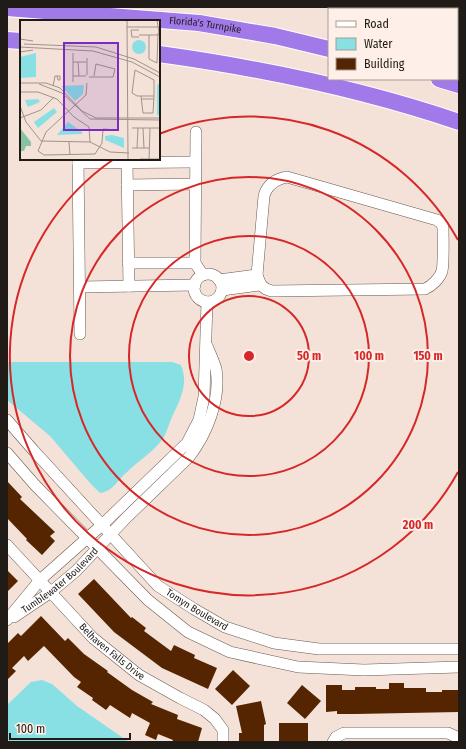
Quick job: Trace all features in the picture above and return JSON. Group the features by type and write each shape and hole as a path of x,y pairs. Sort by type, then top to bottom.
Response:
{"highway":[{"path":"136,7 199,22"},
{"name":"Florida's Turnpike","path":"7,8 199,22 275,36 328,49"},
{"path":"7,40 20,41"},
{"path":"160,54 253,69 345,89 459,122"},
{"path":"442,80 459,85"}],"street":[{"path":"196,132 195,263 203,275"},
{"path":"80,334 78,161 127,163 195,162"},
{"path":"127,163 129,286"},
{"path":"281,178 292,178 437,220 443,227 442,271 434,283 425,289 272,291 265,290 259,280 265,190 271,183 281,178"},
{"path":"127,185 195,184"},
{"path":"128,264 195,263"},
{"path":"212,274 220,285 219,296 216,299 207,302 198,298 194,285 203,275 212,274"},
{"path":"220,285 259,280"},
{"path":"80,287 194,285"},
{"path":"191,446 207,425 216,395 216,368 205,340 207,302"},
{"name":"Tomyn Boulevard","path":"7,420 158,586 225,627 274,643 319,649 459,649"},
{"name":"Tumblewater Boulevard","path":"7,621 40,580 191,446"},
{"name":"Tumblewater Boulevard","path":"7,621 51,592 76,571 126,518 189,457 191,446"},
{"name":"Tomyn Boulevard","path":"7,453 35,485 148,600 188,632 230,652 298,667 364,670 459,667"},
{"name":"Belhaven Falls Drive","path":"7,544 94,638 139,675 204,710 215,719 223,730 223,742"},
{"path":"65,558 76,571"},
{"path":"333,742 336,737 344,734 448,733 459,738"}],"water":[{"path":"7,362 172,362 181,365 184,385 178,404 164,437 112,488 100,493 50,436 7,400"},
{"path":"42,680 52,684 77,706 129,742 7,742 7,705 31,682"}],"building":[{"path":"7,481 22,497 20,499 55,532 50,536 55,541 42,555 26,540 27,539 7,518"},
{"path":"7,570 18,581 7,592"},
{"path":"94,579 131,618 132,617 146,628 144,631 171,651 174,645 195,655 194,658 217,668 208,689 162,668 114,632 78,594"},
{"path":"41,616 65,641 68,638 84,654 108,671 107,672 132,690 153,702 151,704 178,715 177,719 202,728 198,742 172,742 173,740 158,734 156,740 145,735 150,723 132,713 130,718 110,705 106,710 92,700 93,698 77,687 81,682 74,677 44,646 28,661 24,656 12,668 16,671 7,680 7,644 18,633 21,636"},
{"path":"233,670 250,686 232,705 215,689"},
{"path":"389,683 404,683 404,688 426,688 426,692 459,690 459,712 337,714 337,711 326,712 326,685 342,685 342,690 355,690 355,687 376,687 376,689 389,689"},
{"path":"302,685 321,701 305,719 287,703"},
{"path":"261,701 266,724 264,725 264,742 239,742 239,733 242,733 236,706"},
{"path":"279,723 308,723 308,742 279,742"}]}
